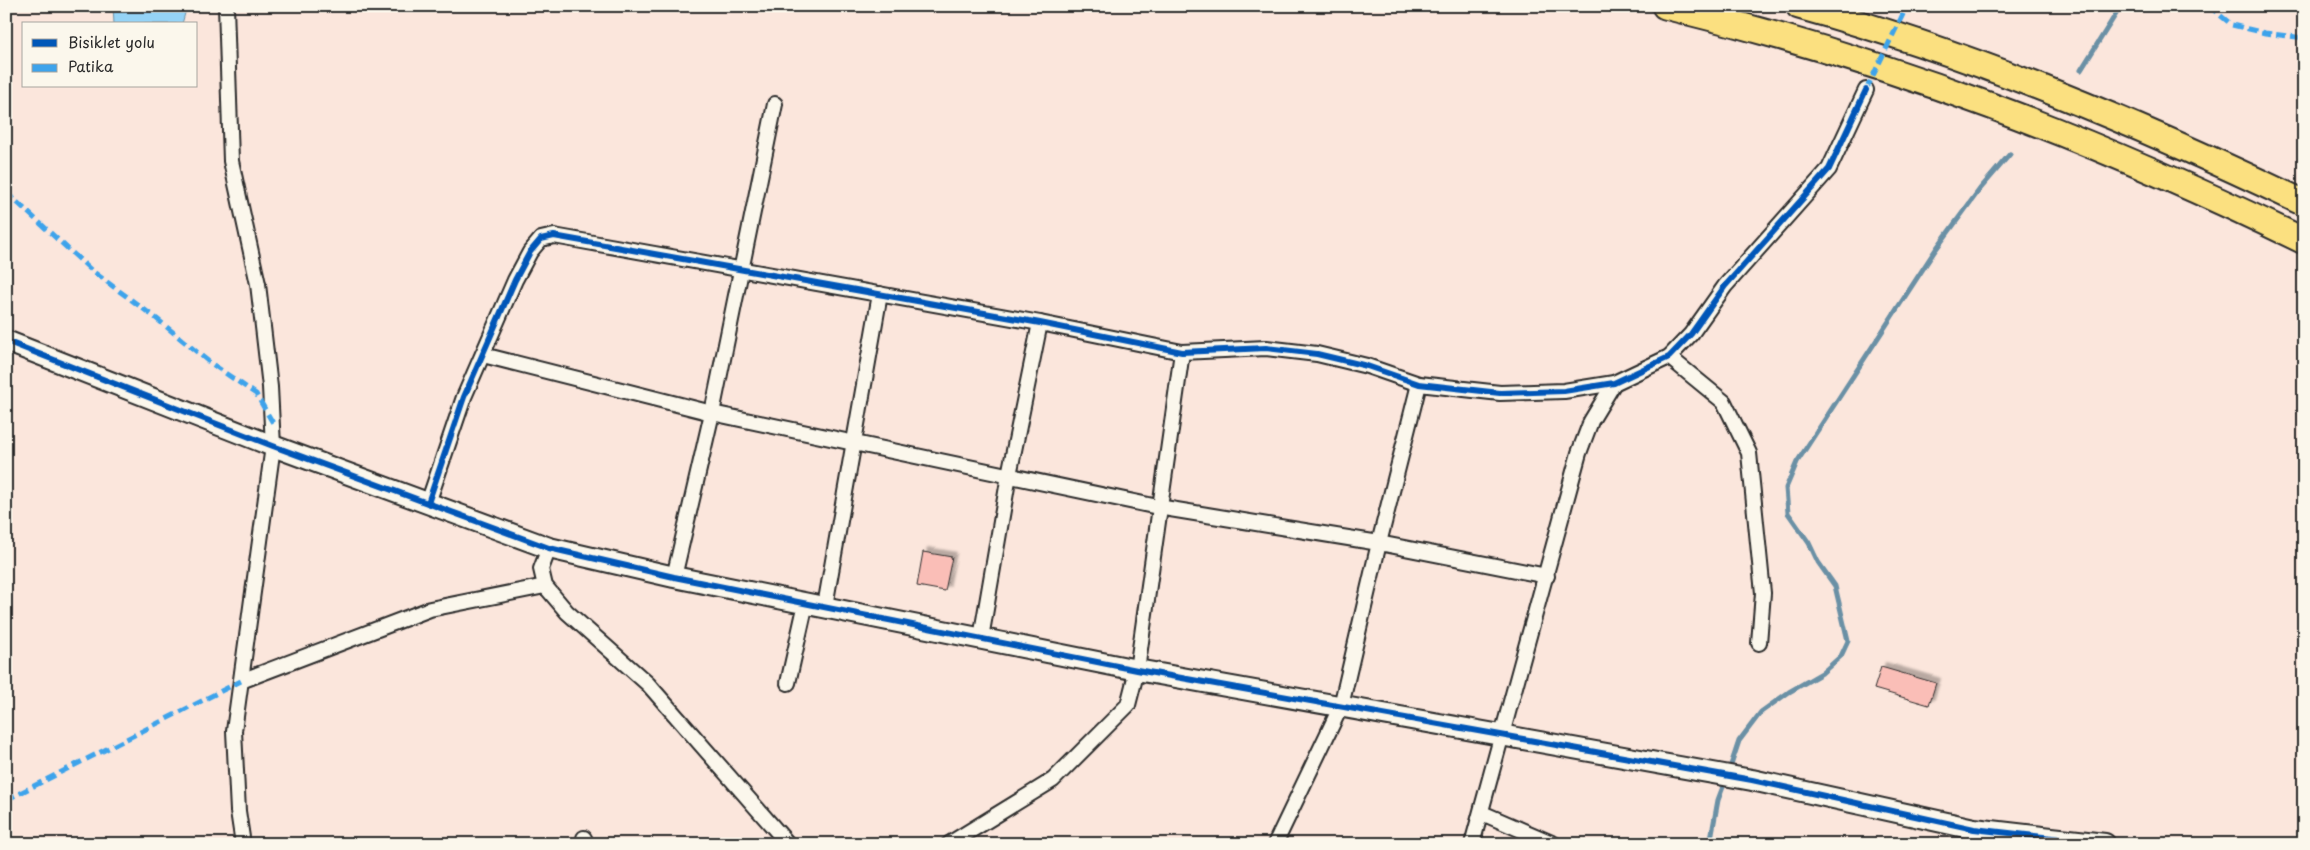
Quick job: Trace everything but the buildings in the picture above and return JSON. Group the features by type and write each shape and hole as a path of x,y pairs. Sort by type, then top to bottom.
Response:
{"highway":[{"path":"1666,6 1844,54 1976,100 2066,134 2184,183 2304,241"},
{"path":"1799,6 1884,31 2008,75 2181,145 2304,203"}],"street":[{"path":"226,6 231,161 258,284 270,387 273,446 234,731 238,811 243,844"},
{"path":"428,503 464,397 515,280 530,252 541,239 554,236 741,268 1040,323 1182,352 1266,348 1317,354 1367,366 1419,384 1500,393 1564,391 1614,383 1669,357 1691,334 1725,286 1830,169 1866,90"},
{"path":"674,577 712,413 775,104"},
{"path":"788,683 816,605 854,442 880,294"},
{"path":"981,638 1009,475 1040,323"},
{"path":"6,341 273,446 549,548 674,577 1137,670 1504,734 1752,780 1972,836 2105,844"},
{"path":"949,844 1053,780 1128,704 1137,670 1158,507 1182,352"},
{"path":"483,355 712,413 1158,507 1379,543 1547,576"},
{"path":"1669,357 1724,402 1749,453 1763,593 1759,643"},
{"path":"1472,844 1580,454 1591,421 1614,383"},
{"path":"1275,844 1341,706 1419,384"},
{"path":"549,548 541,569 546,586 568,612 648,684 788,844"},
{"path":"241,681 430,609 546,586"},
{"path":"1482,813 1554,844"}],"water":[{"path":"113,6 187,6 183,22 114,22"}],"waterway":[{"path":"2081,70 2121,6"},
{"path":"1729,771 1739,741 1761,712 1789,692 1822,673 1841,656 1848,641 1835,586 1788,513 1786,488 1797,462 1936,249 1980,189 2010,154"},
{"path":"1710,844 1718,800 1726,779"}],"marked path":[{"path":"1866,90 1907,6"},
{"path":"2209,6 2232,25 2265,33 2304,38"},
{"path":"6,192 91,270 157,319 209,362 256,394 273,423"},
{"path":"6,800 241,681"}],"cycle path":[{"path":"428,503 464,397 515,280 530,252 541,239 554,236 1040,323 1182,352 1266,348 1317,354 1367,366 1419,384 1500,393 1564,391 1614,383 1669,357 1691,334 1725,286 1829,169 1866,90"},
{"path":"6,341 273,446 549,548 674,577 1137,670 1752,780 1974,829 2105,844"}]}
